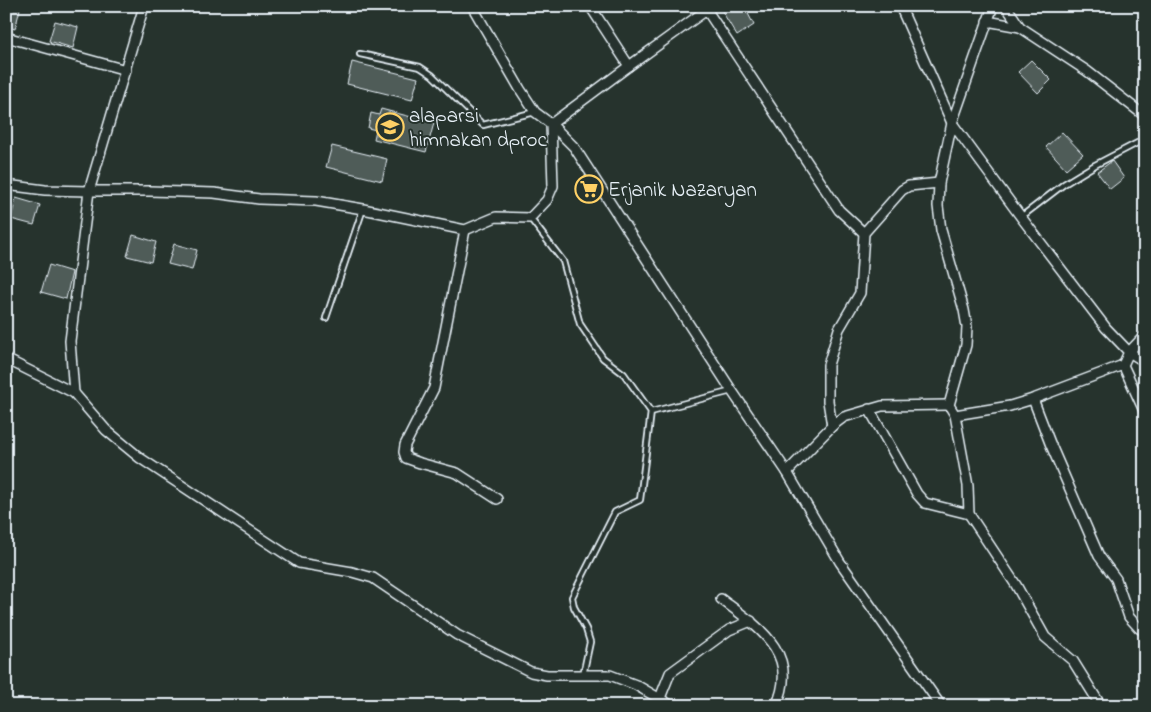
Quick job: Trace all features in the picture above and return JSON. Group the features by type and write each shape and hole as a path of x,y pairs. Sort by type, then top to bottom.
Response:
{"street":[{"path":"74,393 70,341 89,192 144,6"},
{"path":"472,6 535,112 551,124 574,147 732,391 787,472 840,562 941,706"},
{"path":"590,6 629,66"},
{"path":"900,6 952,123 1106,328 1129,352 1145,362"},
{"path":"993,6 952,123 939,183 938,206 941,230 964,310 966,327 966,344 949,405 955,415 968,486 969,514 1016,585 1045,637 1073,662 1101,706"},
{"path":"1006,6 1020,27"},
{"path":"551,124 707,8 839,210 864,233"},
{"path":"987,21 1020,27 1087,71 1145,116"},
{"path":"6,37 126,70"},
{"path":"6,184 45,190 214,193 259,199 316,201 465,230 496,217 530,218 547,200 553,186 551,124"},
{"path":"832,426 828,401 828,365 839,329 860,293 864,233 902,190 909,186 939,183"},
{"path":"465,230 434,388 405,445 404,452 406,458 420,464 457,473 497,499"},
{"path":"955,415 1010,406 1123,365 1129,352 1145,335"},
{"path":"6,359 74,393 106,430 140,458 299,563 352,572 373,578 457,636 531,672 547,675 610,675 636,685 672,706"},
{"path":"1123,365 1145,413"},
{"path":"1033,399 1099,556 1116,579 1129,617 1145,632"},
{"path":"787,472 832,426 844,417 882,406 949,405"},
{"path":"869,409 917,494 925,503 969,514"},
{"path":"721,598 751,622 775,646 782,663 784,679 776,706"},
{"path":"660,698 670,673 729,630 751,622"}],"lane":[{"path":"360,54 420,67 432,76 483,125 535,112"},
{"path":"1021,216 1079,174 1145,139"},
{"path":"326,318 363,209"},
{"path":"530,218 563,261 580,324 603,358 624,374 652,412 640,500 615,512 572,597 574,607 586,629 590,642 583,674"},
{"path":"652,412 732,391"}],"building":[{"path":"6,6 20,9 15,29 6,26"},
{"path":"719,6 744,6 754,25 737,36"},
{"path":"55,21 78,27 73,48 49,41"},
{"path":"1031,60 1051,80 1038,93 1018,72"},
{"path":"352,62 418,78 412,100 347,84"},
{"path":"381,109 434,123 426,152 374,139 376,130 368,128 371,113 379,115"},
{"path":"1062,132 1083,154 1066,169 1046,147"},
{"path":"332,146 387,159 382,181 326,167"},
{"path":"1112,161 1124,178 1110,189 1097,172"},
{"path":"16,198 40,205 34,225 11,219"},
{"path":"133,235 156,242 151,262 127,256"},
{"path":"174,244 197,250 192,270 168,264"},
{"path":"49,265 72,272 66,299 41,292"}],"place":[{"name":"alaparsi himnakan dproc","path":"390,127"},
{"name":"Erjanik Nazaryan","path":"589,189"}]}
